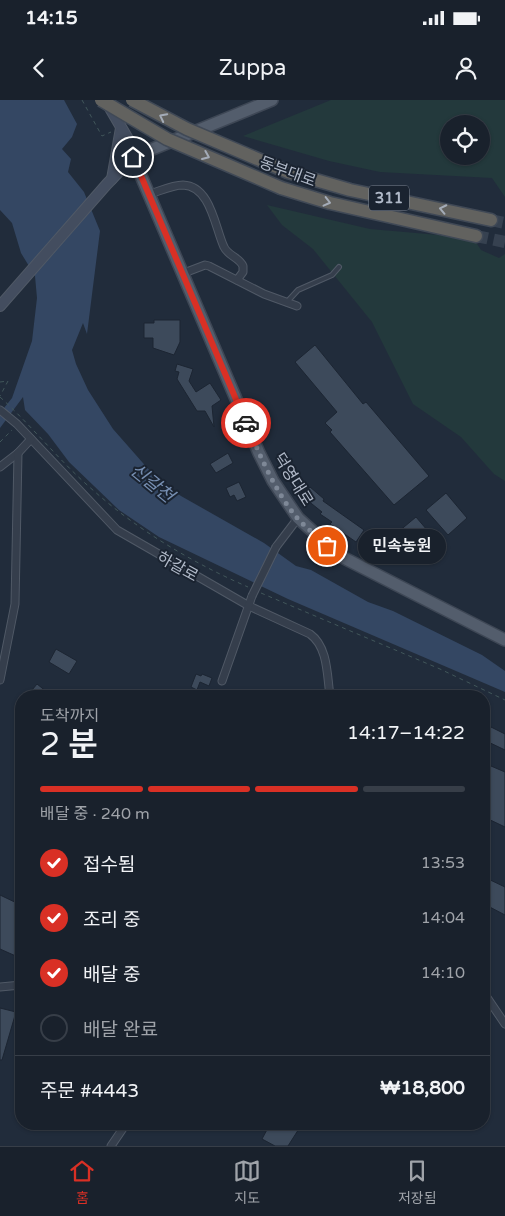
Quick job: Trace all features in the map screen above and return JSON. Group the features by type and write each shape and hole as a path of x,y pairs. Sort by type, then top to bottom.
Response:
{"highway":[{"name":"동부대로","path":"103,100 167,139 281,188 330,203 476,236"},
{"name":"동부대로","path":"132,100 187,129 288,172 350,190 491,220"}],"main road":[{"name":"덕영대로","path":"103,100 128,139 133,157 259,453 273,481 298,518 340,556 505,640"},
{"path":"0,306 133,157 272,100"},
{"path":"110,181 121,128"}],"street":[{"path":"150,194 182,185 192,187 202,195 210,206 225,250 243,266 243,272 237,280"},
{"path":"184,273 205,265 286,303 297,306"},
{"name":"하갈로","path":"0,410 17,424 117,530 249,606 310,634 318,640 325,659 329,690"},
{"path":"0,467 18,453 30,439"},
{"path":"0,680 15,604 18,453"},
{"path":"222,681 252,596 276,547 298,518"},
{"path":"0,987 15,986"},
{"path":"490,1002 505,1024"},
{"path":"111,1146 122,1130"}],"lane":[{"path":"286,303 298,290 332,275 339,267"}],"path":[{"path":"82,100 102,136 121,128"},
{"path":"0,382 8,381 0,397 27,422"},
{"path":"0,442 17,424"}],"green space":[{"path":"331,100 505,100 505,197 492,178 380,172 329,161 243,136"},
{"path":"267,205 370,229 473,238 481,250 499,258 505,254 505,481 494,474 461,437 413,404 372,322 313,249 282,225"}],"water":[{"name":"신갈천","path":"0,100 64,100 77,124 72,137 62,149 71,159 68,172 84,192 100,231 87,334 83,323 72,350 88,390 113,429 157,479 181,496 264,543 296,566 311,570 368,602 393,611 482,655 505,671 505,692 288,599 159,537 119,510 69,462 48,434 25,410 23,397 0,428 0,413 12,398 32,341 37,298 35,276 21,253 12,223 0,210"}],"building":[{"path":"154,320 180,320 180,342 174,355 153,348 153,338 144,338 144,323 154,323"},
{"path":"315,345 363,404 366,402 429,476 394,505 330,432 332,430 325,423 337,412 295,362"},
{"path":"177,364 193,369 189,381 196,392 210,383 221,400 212,406 214,427 205,411 197,411 177,379 179,372 175,371"},
{"path":"228,453 233,463 216,473 210,464"},
{"path":"239,482 246,497 237,501 234,495 230,497 226,488"},
{"path":"310,487 324,499 323,501 364,530 356,542 330,524 332,522 320,514 322,512 302,496"},
{"path":"446,493 467,518 448,535 426,510"},
{"path":"416,517 439,544 422,559 398,532"},
{"path":"56,649 77,661 69,674 49,662"},
{"path":"196,674 212,678 209,686 200,682 197,690 191,687"},
{"path":"37,684 44,690 32,690"},
{"path":"491,727 505,734 505,750 490,743"},
{"path":"490,766 505,772 505,827 490,820"},
{"path":"490,880 505,887 505,915 490,907"},
{"path":"0,895 15,902 15,956 0,949"},
{"path":"0,1008 15,1012 15,1015 2,1060 0,1060"},
{"path":"267,1130 298,1130 288,1146 275,1146 262,1139"}],"tunnel":[{"path":"491,220 505,223"},
{"path":"476,236 505,242"}],"way so far":[{"path":"246,423 273,481 287,503 298,518 327,546"}],"place":[{"name":"민속농원","path":"327,546"}],"route":[{"path":"133,157 184,273 246,423"}]}
